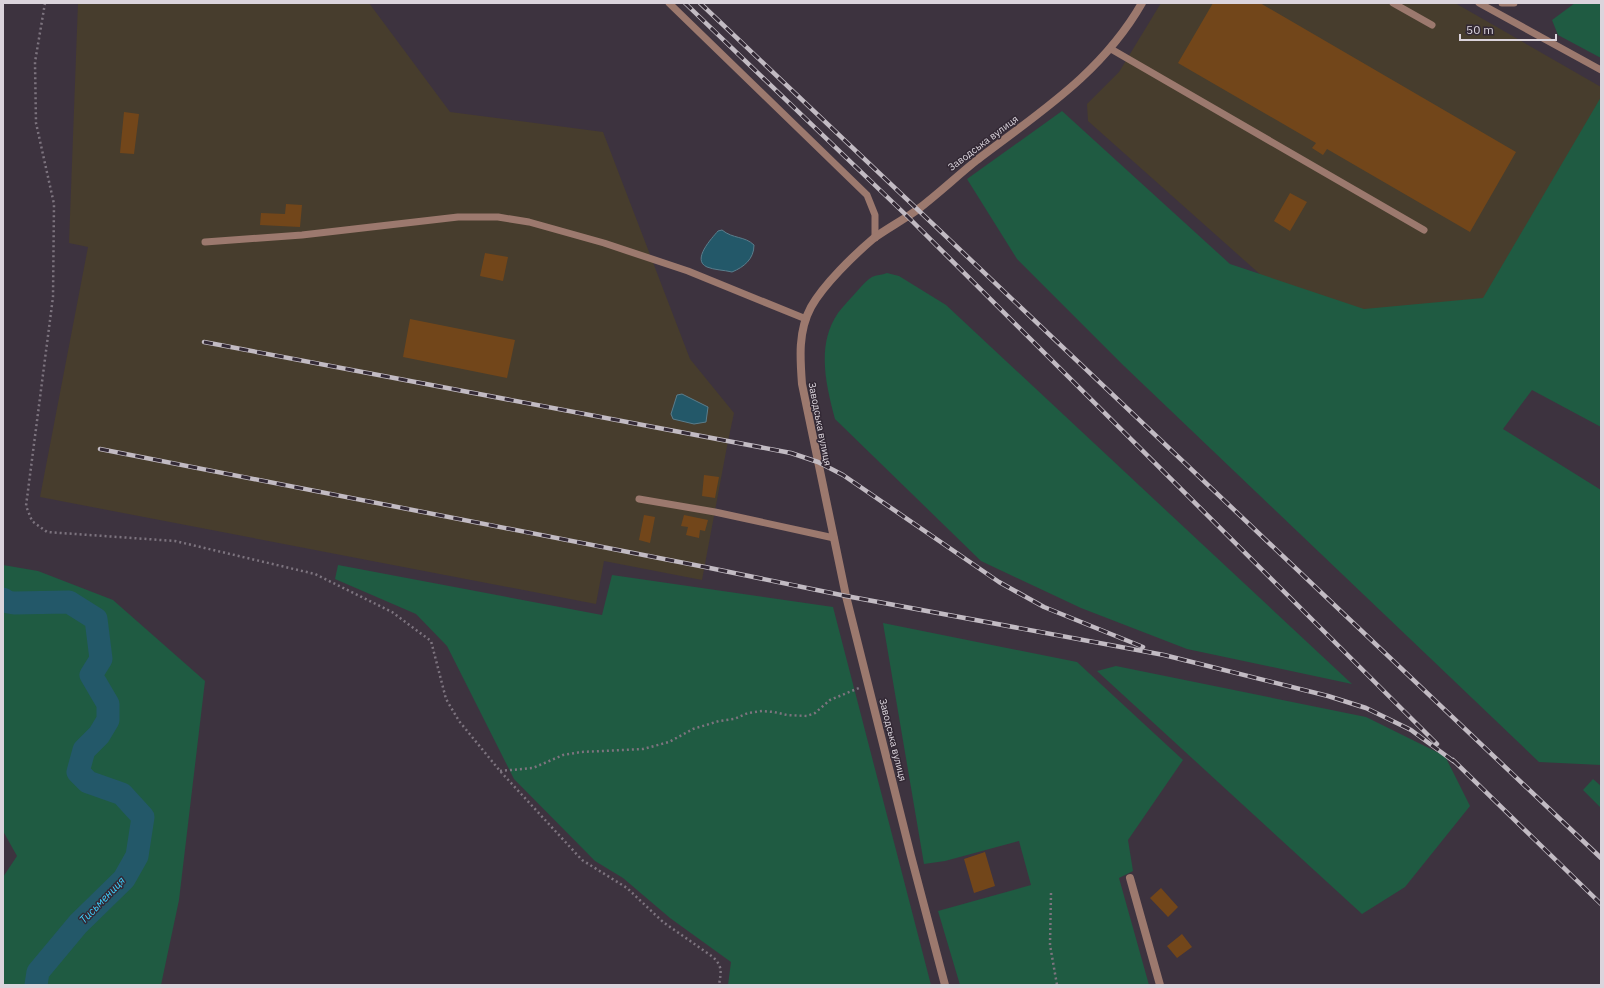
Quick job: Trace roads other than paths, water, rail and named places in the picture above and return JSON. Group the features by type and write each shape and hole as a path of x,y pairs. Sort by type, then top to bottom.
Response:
{"street":[{"name":"Заводська вулиця","path":"945,985 846,596 802,384 800,348 806,319 812,306 825,288 875,238 917,210 954,178 1061,97 1088,73 1111,49 1133,19 1142,3"},
{"path":"1130,878 1160,985"}],"lane":[{"path":"669,3 867,195 874,215 875,238"},
{"path":"1393,3 1432,25"},
{"path":"1479,3 1601,70"},
{"path":"1502,3 1514,3"},
{"path":"1111,49 1424,230"},
{"path":"205,242 302,235 458,217 498,217 529,222 604,243 688,271 806,319"},
{"path":"639,499 715,512 834,538"}],"water":[{"path":"722,230 730,235 747,240 754,245 754,250 748,262 732,272 707,267 703,264 701,259 704,249 718,231"},
{"path":"682,394 708,407 706,422 694,424 673,419 671,414 677,395"}],"waterway":[{"name":"Тисьмениця","path":"3,599 14,603 69,602 96,619 101,659 91,675 108,704 108,720 99,735 84,750 78,772 88,782 122,794 143,817 137,856 124,879 78,924 38,972 36,985"}],"railway":[{"path":"685,3 907,216 1437,744"},
{"path":"700,3 1601,858"},
{"path":"204,342 791,453 818,462 843,475 999,582 1044,607 1143,647"},
{"path":"100,449 846,596 1164,655 1328,696 1366,708 1411,730 1456,763"},
{"path":"1453,760 1601,904"}]}
